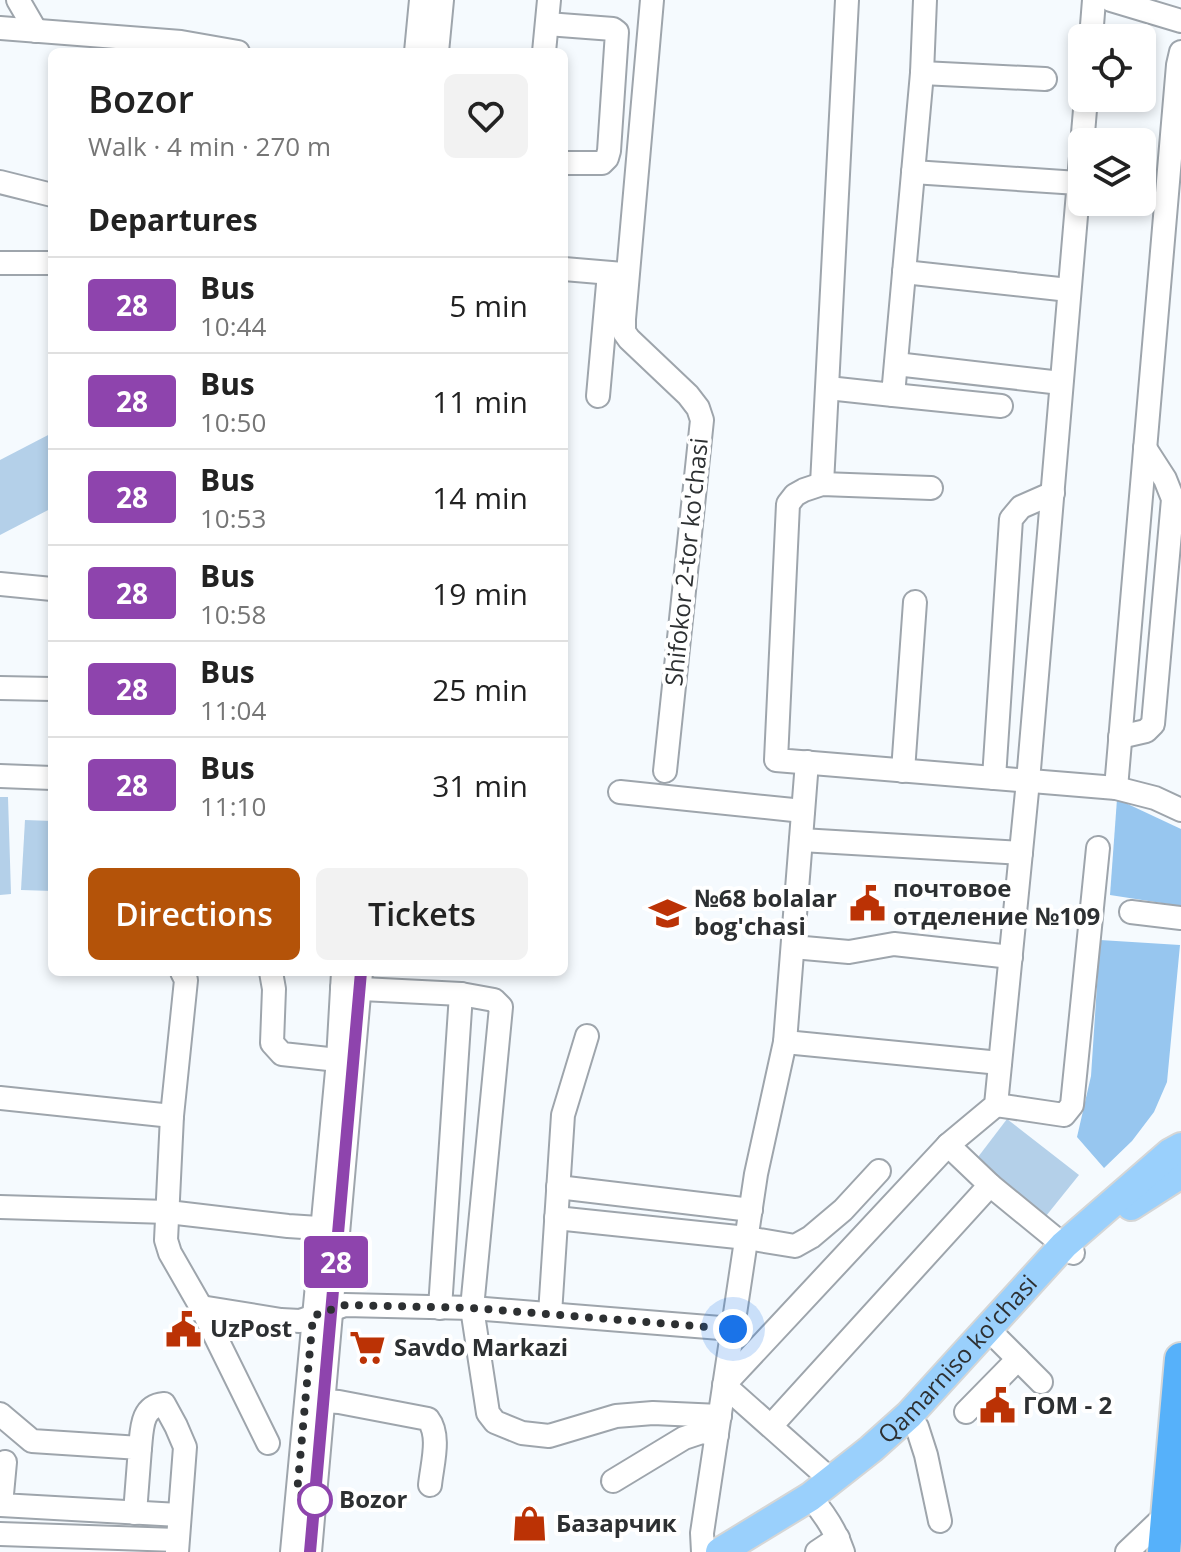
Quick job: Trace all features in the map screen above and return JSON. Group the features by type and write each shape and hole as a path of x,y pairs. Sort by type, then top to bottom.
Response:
{"highway":[{"path":"1164,1552 1181,1359"}],"main road":[{"name":"Qamarniso ko'chasi","path":"746,1552 820,1495 909,1415 1069,1249 1170,1153 1181,1147"},
{"name":"Qamarniso ko'chasi","path":"720,1552 880,1459 917,1427 997,1338 1069,1249 1181,1174"}],"street":[{"path":"18,0 36,31"},
{"path":"416,48 421,0"},
{"path":"437,48 442,0"},
{"path":"544,48 549,0"},
{"name":"Shifokor 2-tor ko'chasi","path":"652,0 619,274 624,332 688,395 702,420 665,771"},
{"path":"822,484 847,0"},
{"path":"893,395 922,73 925,0"},
{"path":"1092,24 1094,0"},
{"path":"1111,0 1181,21"},
{"path":"547,24 613,29 617,32 607,158 602,163 568,163"},
{"path":"0,32 36,31 181,47"},
{"path":"1116,788 1181,52"},
{"path":"922,73 1045,79"},
{"path":"913,172 1068,182"},
{"path":"0,182 48,194"},
{"path":"724,1385 948,1145 996,1105 1028,781 1075,216"},
{"path":"1162,253 1181,226"},
{"path":"0,263 48,263"},
{"path":"904,272 1069,290"},
{"path":"569,276 619,274 598,396"},
{"path":"896,364 1061,383"},
{"path":"828,388 1001,406"},
{"path":"1120,737 1146,731 1153,724 1173,499 1165,479 1145,448"},
{"path":"931,488 822,484 795,495 788,504 776,760 1116,788 1155,798 1181,810"},
{"path":"994,778 1011,519 1021,507 1053,493"},
{"path":"0,584 48,589"},
{"path":"903,771 915,602"},
{"path":"0,688 48,689"},
{"path":"703,1552 702,1533 756,1174 785,1042 807,762"},
{"path":"0,776 48,778"},
{"path":"620,792 803,811"},
{"path":"801,840 1021,853"},
{"path":"996,1105 1064,1115 1072,1105 1098,848"},
{"path":"1131,912 1181,918"},
{"path":"793,947 849,952 894,944 1011,957"},
{"path":"184,976 172,1116 166,1240 268,1443"},
{"path":"272,976 272,1043 276,1049 287,1055 338,1060"},
{"path":"330,1229 338,1060 351,980"},
{"path":"351,980 461,994 494,1000 501,1007 472,1308 488,1413 495,1422 529,1435 549,1436 616,1416 653,1413 718,1425"},
{"path":"292,1552 323,1312 351,980"},
{"path":"440,1308 461,994"},
{"path":"550,1314 563,1115 587,1036"},
{"path":"785,1042 1000,1063"},
{"path":"0,1098 172,1116"},
{"path":"948,1145 990,1185 1069,1249"},
{"path":"556,1218 795,1246 843,1210 879,1171"},
{"path":"771,1426 990,1185"},
{"path":"558,1187 751,1210"},
{"path":"0,1207 168,1212 330,1229"},
{"path":"201,1307 300,1321 345,1305 472,1308 733,1329"},
{"path":"310,1552 323,1401 323,1312"},
{"path":"997,1338 1041,1382"},
{"path":"966,1412 1018,1359"},
{"path":"724,1385 771,1426 820,1495 840,1545 817,1552"},
{"path":"323,1401 428,1419 434,1426 435,1436 430,1485"},
{"path":"0,1534 177,1546 185,1447 164,1404 148,1409 142,1424 135,1513"},
{"path":"3,1422 32,1441 140,1448"},
{"path":"613,1481 684,1438 718,1425"},
{"path":"917,1427 940,1521"},
{"path":"0,1523 5,1462"},
{"path":"1,1505 179,1515"},
{"path":"1127,1552 1167,1514"}],"shaded area":[{"path":"48,435 48,510 0,535 0,460"},
{"path":"0,797 8,797 11,894 0,895"},
{"path":"1117,799 1181,829 1181,906 1110,895"},
{"path":"25,820 48,821 48,891 21,890"},
{"path":"1100,940 1180,945 1167,1082 1154,1112 1132,1141 1104,1168 1077,1137 1091,1076"},
{"path":"1007,1119 1079,1175 1046,1216 975,1161"}],"bus line":[{"name":"28","path":"310,1552 361,976"}],"place":[{"name":"почтовое отделение №109","path":"867,903"},
{"name":"№68 bolalar bog'chasi","path":"668,913"},
{"name":"UzPost","path":"184,1329"},
{"name":"Savdo Markazi","path":"368,1348"},
{"name":"ГОМ - 2","path":"997,1406"},
{"name":"Bozor","path":"315,1500"},
{"name":"Базарчик","path":"530,1524"}],"route":[{"path":"315,1500 297,1493 313,1316 345,1305 472,1308 733,1329"}]}
